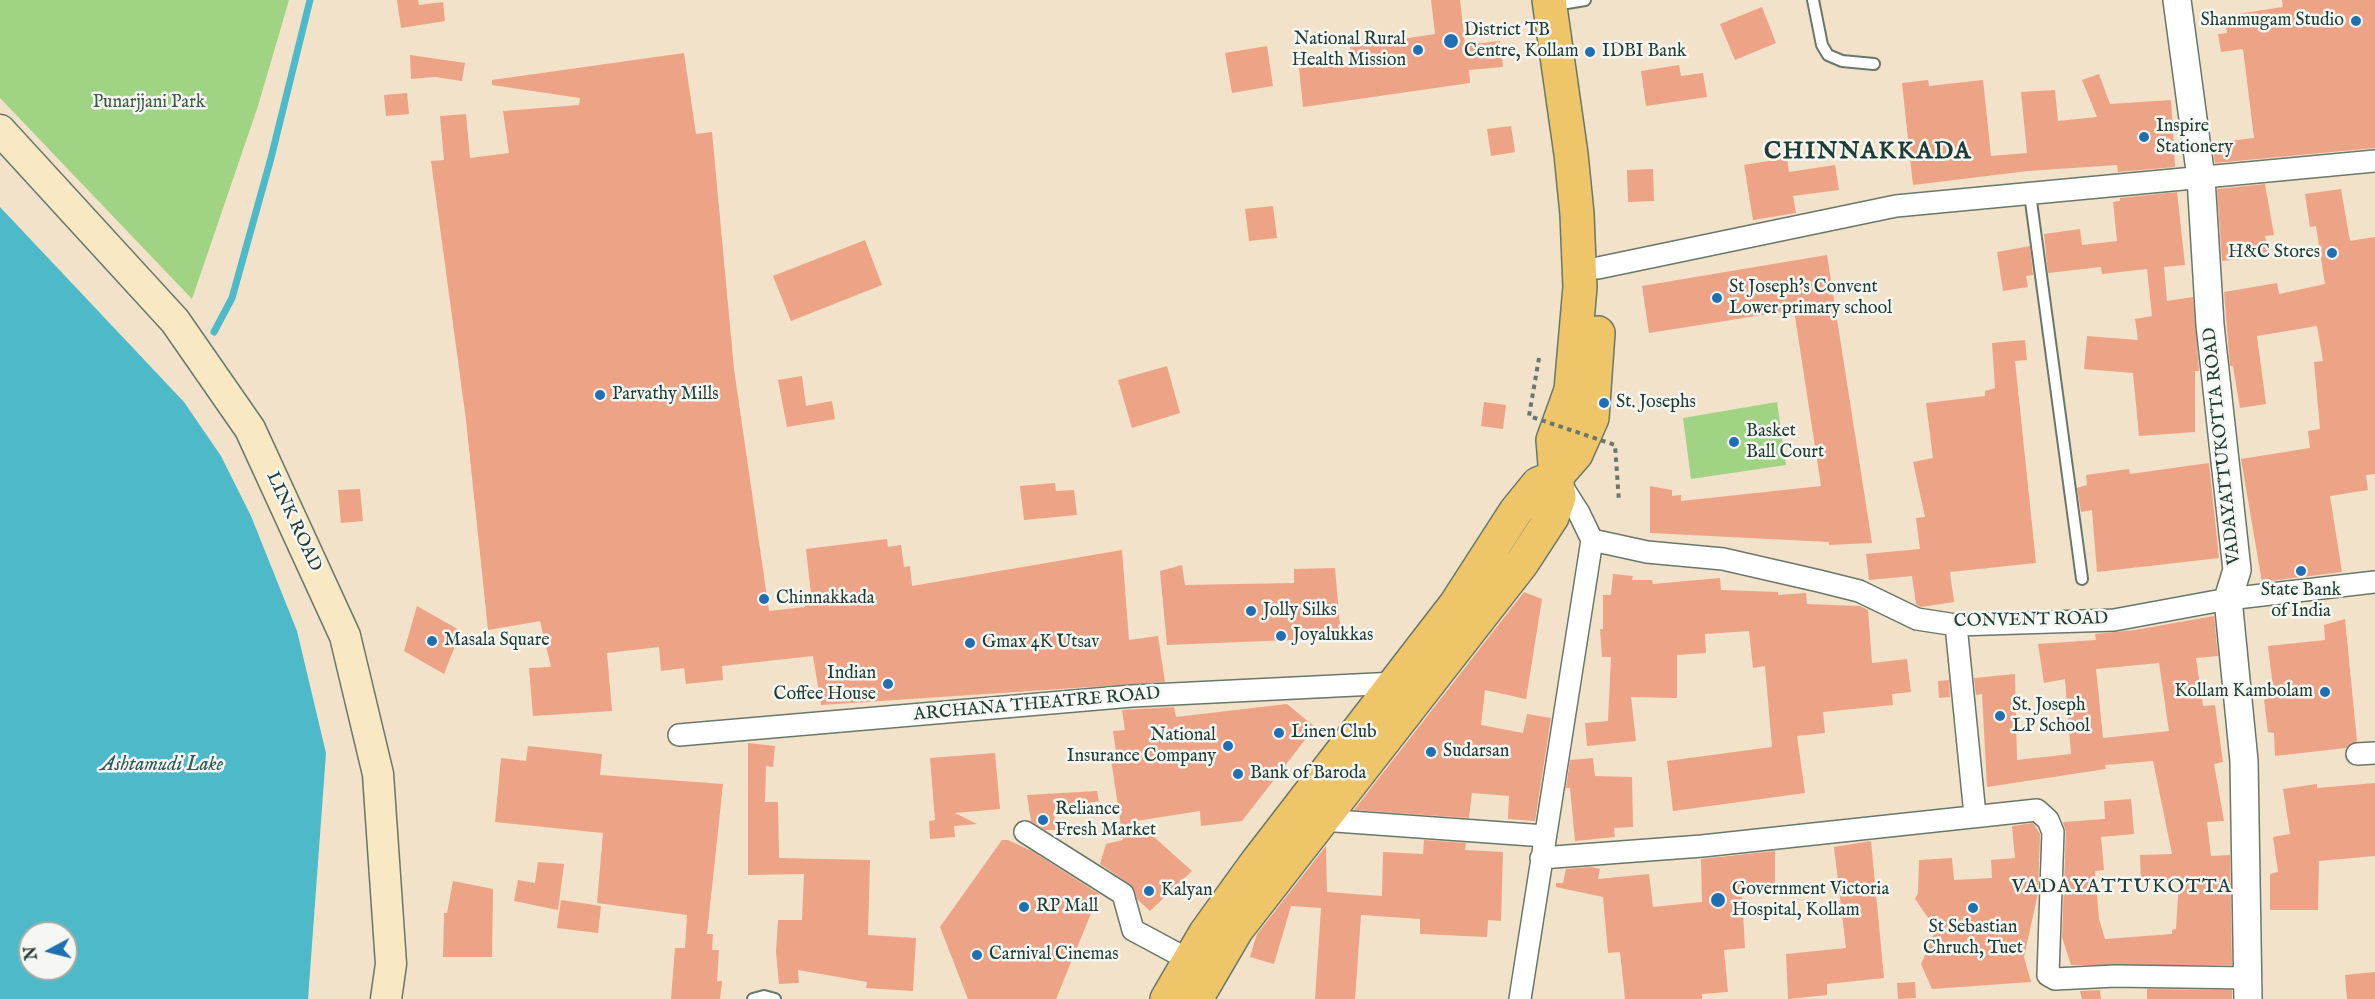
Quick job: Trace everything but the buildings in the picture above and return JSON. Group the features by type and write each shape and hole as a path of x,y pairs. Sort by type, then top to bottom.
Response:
{"main road":[{"path":"1196,999 1237,929 1522,563 1552,517 1559,497 1553,440 1592,418 1598,351 1598,268 1567,1"},
{"path":"1567,1 1571,154 1577,214 1580,287 1571,390 1571,429"},
{"name":"LINK ROAD","path":"0,130 175,321 250,429 345,636 378,774 391,964 386,999"},
{"path":"1167,999 1189,960 1257,862 1456,604 1516,511 1538,484 1556,477"}],"street":[{"name":"VADAYATTUKOTTA ROAD","path":"2177,0 2201,178 2210,325 2237,570 2228,599 2244,761 2249,989"},
{"path":"1598,268 1896,206 2375,161"},
{"path":"1520,999 1592,540 1579,513 1556,477"},
{"name":"CONVENT ROAD","path":"1592,540 1647,552 1723,560 1790,574 1859,591 1917,619 1956,625 2114,620 2228,599 2375,582"},
{"path":"1956,625 1975,815"},
{"name":"ARCHANA THEATRE ROAD","path":"679,735 1132,696 1396,683"},
{"path":"1541,858 1702,846 2037,810 2048,820 2053,832 2048,975 2055,979 2115,976 2249,989"},
{"path":"1322,820 1545,836"},
{"path":"1025,832 1123,894 1133,930 1189,960"}],"lane":[{"path":"1813,0 1822,45 1828,56 1842,61 1874,63"},
{"path":"2031,194 2082,579"},
{"path":"753,999 764,996 775,999"}],"path":[{"path":"1539,358 1529,416 1615,445 1618,502"}],"green space":[{"name":"Punarjjani Park","path":"0,0 289,0 258,106 192,299 0,98"},
{"name":"Basket Ball Court","path":"1777,402 1786,465 1691,479 1683,418"}],"water":[{"name":"Ashtamudi Lake","path":"0,207 184,402 221,456 251,516 297,631 326,753 308,999 0,999"}],"waterway":[{"path":"214,332 232,298 271,158 310,0"}],"place":[{"name":"Shanmugam Studio","path":"2356,21"},
{"name":"District TB Centre, Kollam","path":"1451,41"},
{"name":"National Rural Health Mission","path":"1418,50"},
{"name":"IDBI Bank","path":"1590,52"},
{"name":"Inspire Stationery","path":"2144,137"},
{"name":"H&C Stores","path":"2332,253"},
{"name":"St Joseph's Convent Lower primary school","path":"1717,298"},
{"name":"Parvathy Mills","path":"600,395"},
{"name":"St. Josephs","path":"1604,403"},
{"name":"Basket Ball Court","path":"1734,442"},
{"name":"State Bank of India","path":"2301,571"},
{"name":"Chinnakkada","path":"764,599"},
{"name":"Jolly Silks","path":"1251,611"},
{"name":"Joyalukkas","path":"1281,636"},
{"name":"Masala Square","path":"432,641"},
{"name":"Gmax 4K Utsav","path":"970,643"},
{"name":"Indian Coffee House","path":"888,684"},
{"name":"Kollam Kambolam","path":"2325,692"},
{"name":"St. Joseph LP School","path":"2000,716"},
{"name":"Linen Club","path":"1279,733"},
{"name":"National Insurance Company","path":"1228,746"},
{"name":"Sudarsan","path":"1431,752"},
{"name":"Bank of Baroda","path":"1238,774"},
{"name":"Reliance Fresh Market","path":"1043,820"},
{"name":"Kalyan","path":"1149,891"},
{"name":"Government Victoria Hospital, Kollam","path":"1718,900"},
{"name":"RP Mall","path":"1024,907"},
{"name":"St Sebastian Chruch, Tuet","path":"1973,908"},
{"name":"Carnival Cinemas","path":"977,955"}],"district":[{"name":"CHINNAKKADA","path":"1868,153"},
{"name":"VADAYATTUKOTTA","path":"2122,888"}]}
